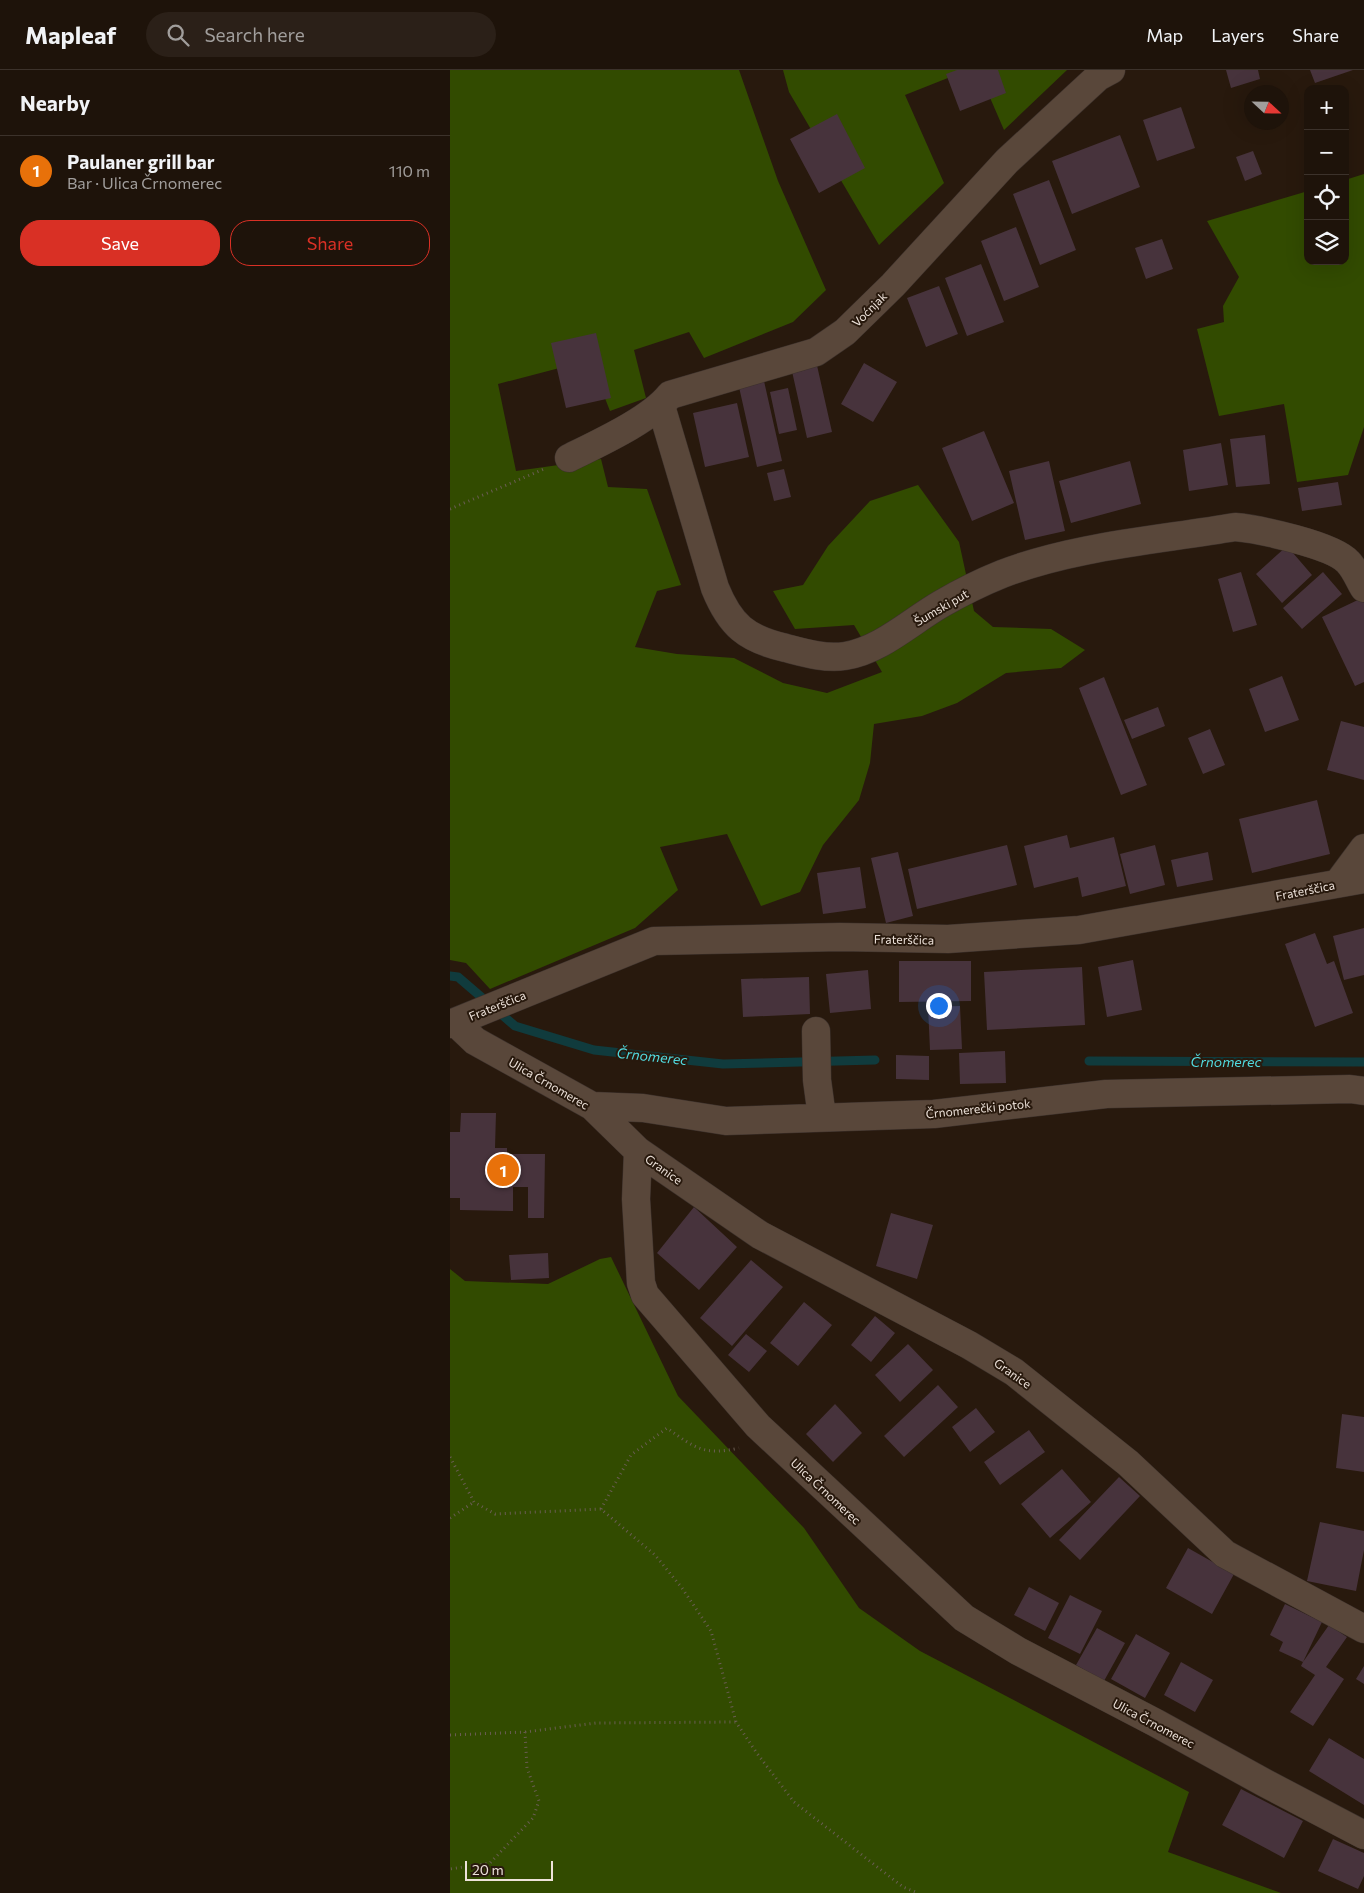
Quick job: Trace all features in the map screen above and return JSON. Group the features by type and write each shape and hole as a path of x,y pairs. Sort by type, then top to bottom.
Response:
{"street":[{"name":"Voćnjak","path":"570,458 661,406 670,395 816,352 845,332 893,285 1007,161 1098,77 1110,70"},
{"name":"Šumski put","path":"661,406 715,588 724,608 737,627 755,638 776,646 818,656 844,656 862,652 887,639 941,604 1002,574 1062,556 1235,527 1257,529 1328,550 1348,561 1364,588"},
{"path":"1351,881 1364,848"},
{"name":"Fraterščica","path":"460,1020 654,941 840,938 948,939 1079,930 1351,881"},
{"name":"Ulica Črnomerec","path":"460,1020 475,1041 592,1106 638,1151 636,1199 641,1283 645,1295 758,1426 802,1470 957,1612 986,1633 1364,1835"},
{"path":"816,1038 822,1117"},
{"name":"Črnomerečki potok","path":"592,1106 643,1108 726,1121 934,1114 1106,1094 1350,1089 1364,1091"},
{"name":"Granice","path":"638,1151 760,1235 969,1345 1014,1372 1128,1463 1225,1554 1364,1629"}],"path":[{"path":"450,509 570,458"},
{"path":"601,1509 631,1455 667,1428 694,1447 718,1453 748,1446"},
{"path":"450,1457 474,1502 496,1514 601,1509 655,1555 682,1588 711,1631 736,1722 794,1802 903,1887 918,1893"},
{"path":"450,1518 474,1502"},
{"path":"450,1735 525,1732 596,1723 736,1722"},
{"path":"450,1869 490,1863 533,1818 539,1801 527,1768 525,1732"},
{"path":"903,1887 906,1893"}],"green space":[{"path":"450,70 739,70 778,181 826,290 793,322 704,358 689,332 634,350 646,398 610,411 590,360 498,384 516,471 601,459 608,487 647,489 681,585 657,591 635,647 677,654 734,658 783,683 827,693 882,672 854,625 795,629 773,591 803,585 828,546 870,501 918,485 959,542 974,611 993,627 1051,629 1085,650 1061,668 1006,673 957,703 922,716 874,724 870,763 859,800 823,845 800,892 761,906 727,834 660,847 678,890 635,928 490,989 466,963 450,960"},
{"path":"783,70 968,70 905,95 944,183 879,245 789,92"},
{"path":"978,70 1067,70 1004,130"},
{"path":"1364,174 1364,427 1348,475 1297,482 1284,404 1219,416 1197,329 1224,322 1223,306 1239,277 1207,221 1304,192 1304,265 1349,265 1349,179"},
{"path":"611,1257 678,1396 804,1528 859,1608 920,1651 1189,1792 1168,1852 1281,1893 450,1893 450,1269 465,1281 548,1284 600,1259"}],"building":[{"path":"957,70 998,70 1006,93 960,111 946,74"},
{"path":"1226,70 1258,70 1260,79 1231,88"},
{"path":"1310,70 1353,70 1315,83"},
{"path":"1181,107 1195,148 1157,161 1143,120"},
{"path":"837,114 865,168 819,193 790,139"},
{"path":"1120,135 1140,187 1072,214 1052,161"},
{"path":"1253,151 1262,174 1245,181 1236,157"},
{"path":"1049,180 1076,250 1040,265 1013,194"},
{"path":"1016,227 1039,287 1004,301 981,241"},
{"path":"1162,239 1173,269 1146,279 1135,248"},
{"path":"981,264 1004,322 967,336 945,278"},
{"path":"939,286 958,334 926,347 907,298"},
{"path":"596,333 611,398 566,408 551,343"},
{"path":"816,361 832,432 807,438 791,367"},
{"path":"864,363 897,382 873,422 841,404"},
{"path":"764,381 782,461 757,467 739,387"},
{"path":"788,388 797,430 779,434 770,392"},
{"path":"737,403 749,457 705,467 693,413"},
{"path":"984,431 1014,503 972,521 942,448"},
{"path":"1265,435 1270,484 1236,487 1230,439"},
{"path":"1221,443 1228,485 1189,491 1183,450"},
{"path":"1049,461 1065,531 1025,540 1009,471"},
{"path":"1130,461 1141,504 1071,523 1059,481"},
{"path":"784,469 791,497 774,501 767,473"},
{"path":"1338,482 1342,505 1302,511 1298,488"},
{"path":"1287,546 1312,575 1282,603 1256,574"},
{"path":"1241,572 1257,625 1233,632 1218,579"},
{"path":"1323,572 1342,594 1302,629 1283,608"},
{"path":"1362,598 1364,603 1364,682 1355,686 1322,617"},
{"path":"1282,676 1299,720 1265,732 1249,689"},
{"path":"1104,677 1147,785 1121,795 1079,688"},
{"path":"1158,707 1165,726 1132,739 1124,720"},
{"path":"1341,721 1364,727 1364,780 1327,770"},
{"path":"1210,729 1225,765 1203,774 1188,738"},
{"path":"1317,800 1330,854 1252,873 1239,819"},
{"path":"1067,835 1070,848 1114,837 1126,886 1082,897 1078,877 1034,888 1024,846"},
{"path":"1007,845 1017,885 917,909 908,869"},
{"path":"1155,845 1165,885 1130,894 1120,854"},
{"path":"898,852 913,916 886,923 871,858"},
{"path":"1208,852 1213,880 1177,887 1171,860"},
{"path":"860,867 866,908 823,914 817,873"},
{"path":"1364,928 1364,975 1344,980 1333,936"},
{"path":"1315,933 1327,964 1334,961 1353,1013 1315,1027 1285,944"},
{"path":"1133,960 1142,1010 1107,1017 1098,967"},
{"path":"899,961 971,961 971,1001 899,1002"},
{"path":"1082,967 1085,1025 987,1030 984,972"},
{"path":"868,970 871,1009 830,1013 826,974"},
{"path":"809,977 810,1014 743,1017 741,979"},
{"path":"960,1006 962,1049 930,1050 928,1007"},
{"path":"1005,1051 1006,1083 960,1084 959,1053"},
{"path":"896,1055 929,1056 929,1080 896,1079"},
{"path":"461,1113 496,1113 495,1148 507,1148 507,1154 545,1154 544,1218 528,1218 528,1187 513,1187 513,1211 460,1210 460,1198 450,1198 450,1132 460,1132"},
{"path":"694,1207 737,1247 699,1290 657,1253"},
{"path":"891,1213 933,1225 917,1279 876,1266"},
{"path":"548,1253 549,1278 511,1280 509,1255"},
{"path":"751,1260 783,1287 732,1346 700,1318"},
{"path":"804,1302 832,1325 798,1366 770,1343"},
{"path":"875,1316 895,1333 871,1362 851,1345"},
{"path":"746,1334 767,1351 749,1372 728,1355"},
{"path":"908,1344 933,1370 900,1402 875,1375"},
{"path":"938,1385 958,1407 904,1457 884,1436"},
{"path":"835,1404 862,1433 833,1462 806,1434"},
{"path":"976,1408 995,1432 970,1452 952,1427"},
{"path":"1342,1414 1364,1417 1364,1472 1336,1468"},
{"path":"1029,1430 1045,1452 1000,1485 984,1462"},
{"path":"1062,1469 1091,1502 1050,1538 1021,1504"},
{"path":"1119,1477 1140,1496 1080,1560 1059,1540"},
{"path":"1320,1522 1364,1531 1364,1550 1356,1591 1307,1581"},
{"path":"1188,1548 1234,1574 1212,1614 1166,1588"},
{"path":"1029,1587 1059,1603 1045,1631 1014,1615"},
{"path":"1070,1595 1102,1611 1080,1654 1048,1638"},
{"path":"1285,1604 1322,1622 1303,1662 1279,1651 1283,1642 1270,1635"},
{"path":"1329,1625 1347,1637 1326,1667 1344,1679 1313,1726 1290,1712 1315,1675 1301,1666"},
{"path":"1097,1628 1125,1643 1104,1681 1076,1665"},
{"path":"1136,1634 1170,1653 1145,1698 1111,1679"},
{"path":"1181,1662 1213,1680 1195,1712 1164,1695"},
{"path":"1364,1666 1364,1684 1356,1679"},
{"path":"1329,1738 1364,1759 1364,1805 1309,1771"},
{"path":"1241,1789 1303,1821 1284,1858 1222,1825"},
{"path":"1333,1839 1364,1853 1364,1876 1358,1889 1318,1871"}],"waterway":[{"name":"Črnomerec","path":"450,976 458,977 515,1026 594,1050 723,1064 875,1060"},
{"name":"Črnomerec","path":"1089,1061 1364,1062"}],"place":[{"name":"Paulaner grill bar","path":"503,1170"}]}
